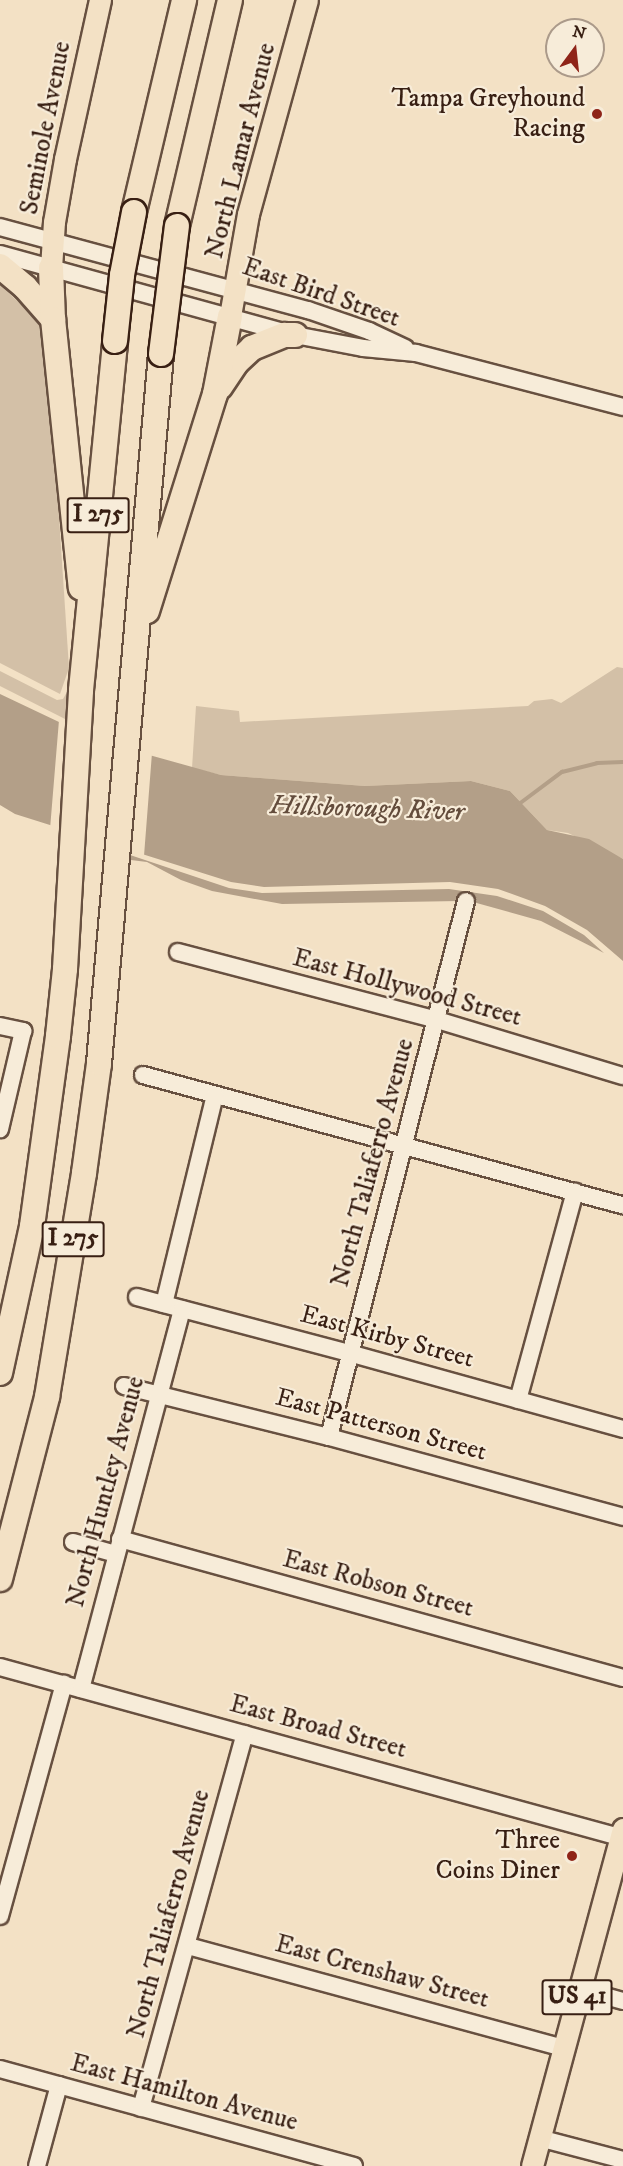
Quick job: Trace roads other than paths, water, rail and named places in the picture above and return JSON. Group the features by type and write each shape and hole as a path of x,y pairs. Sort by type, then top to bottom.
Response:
{"highway":[{"name":"I 275","path":"0,1373 32,1226 46,1137 65,969 81,690 122,275 134,212 184,0"},
{"name":"I 275","path":"0,1580 47,1397 84,1173 99,1063 132,656 161,354 177,226 230,0"},
{"path":"0,266 25,287 53,319"},
{"path":"51,268 53,319 86,634"},
{"path":"132,656 215,394 230,316"},
{"path":"215,394 244,354 265,342 295,334"}],"main road":[{"name":"Seminole Avenue","path":"51,268 51,241 65,159 100,0"},
{"name":"North Lamar Avenue","path":"230,316 248,214 307,0"},
{"name":"US 41","path":"532,2166 622,1835"}],"street":[{"name":"East Bird Street","path":"0,227 328,317 369,331 416,353"},
{"name":"East Bird Street","path":"0,254 295,334 363,348 416,353 623,407"},
{"name":"North Taliaferro Avenue","path":"329,1437 466,901"},
{"name":"East Hollywood Street","path":"177,952 437,1020 623,1076"},
{"path":"0,1026 23,1031 0,1129"},
{"path":"143,1075 405,1144 623,1205"},
{"path":"164,1304 215,1095"},
{"path":"518,1400 575,1192"},
{"name":"East Kirby Street","path":"137,1297 623,1429"},
{"name":"North Huntley Avenue","path":"81,1689 157,1394 182,1309"},
{"name":"East Patterson Street","path":"124,1386 329,1437 623,1517"},
{"name":"East Robson Street","path":"73,1542 118,1546 623,1678"},
{"name":"East Broad Street","path":"0,1666 622,1835"},
{"path":"0,1916 64,1684"},
{"name":"North Taliaferro Avenue","path":"141,2108 188,1946 245,1734"},
{"name":"East Crenshaw Street","path":"188,1946 564,2048"},
{"path":"579,1989 623,2001"},
{"name":"East Hamilton Avenue","path":"0,2069 331,2163 354,2166"},
{"path":"37,2166 59,2085"},
{"path":"539,2138 623,2160"}],"water":[{"name":"Hillsborough River","path":"0,694 99,741 221,775 365,786 471,781 510,791 547,830 589,839 623,859 623,961 587,930 545,906 498,889 450,882 264,887 231,882 15,814 0,805"},
{"path":"124,853 229,888 262,893 449,889 497,896 543,911 584,935 604,953 541,921 473,902 474,896 462,893 459,901 282,904 212,891 181,880 147,862 123,859"}],"waterway":[{"path":"519,804 562,772 597,763 623,762"}],"place":[{"name":"Tampa Greyhound Racing","path":"597,114"},
{"name":"Three Coins Diner","path":"572,1856"}]}
